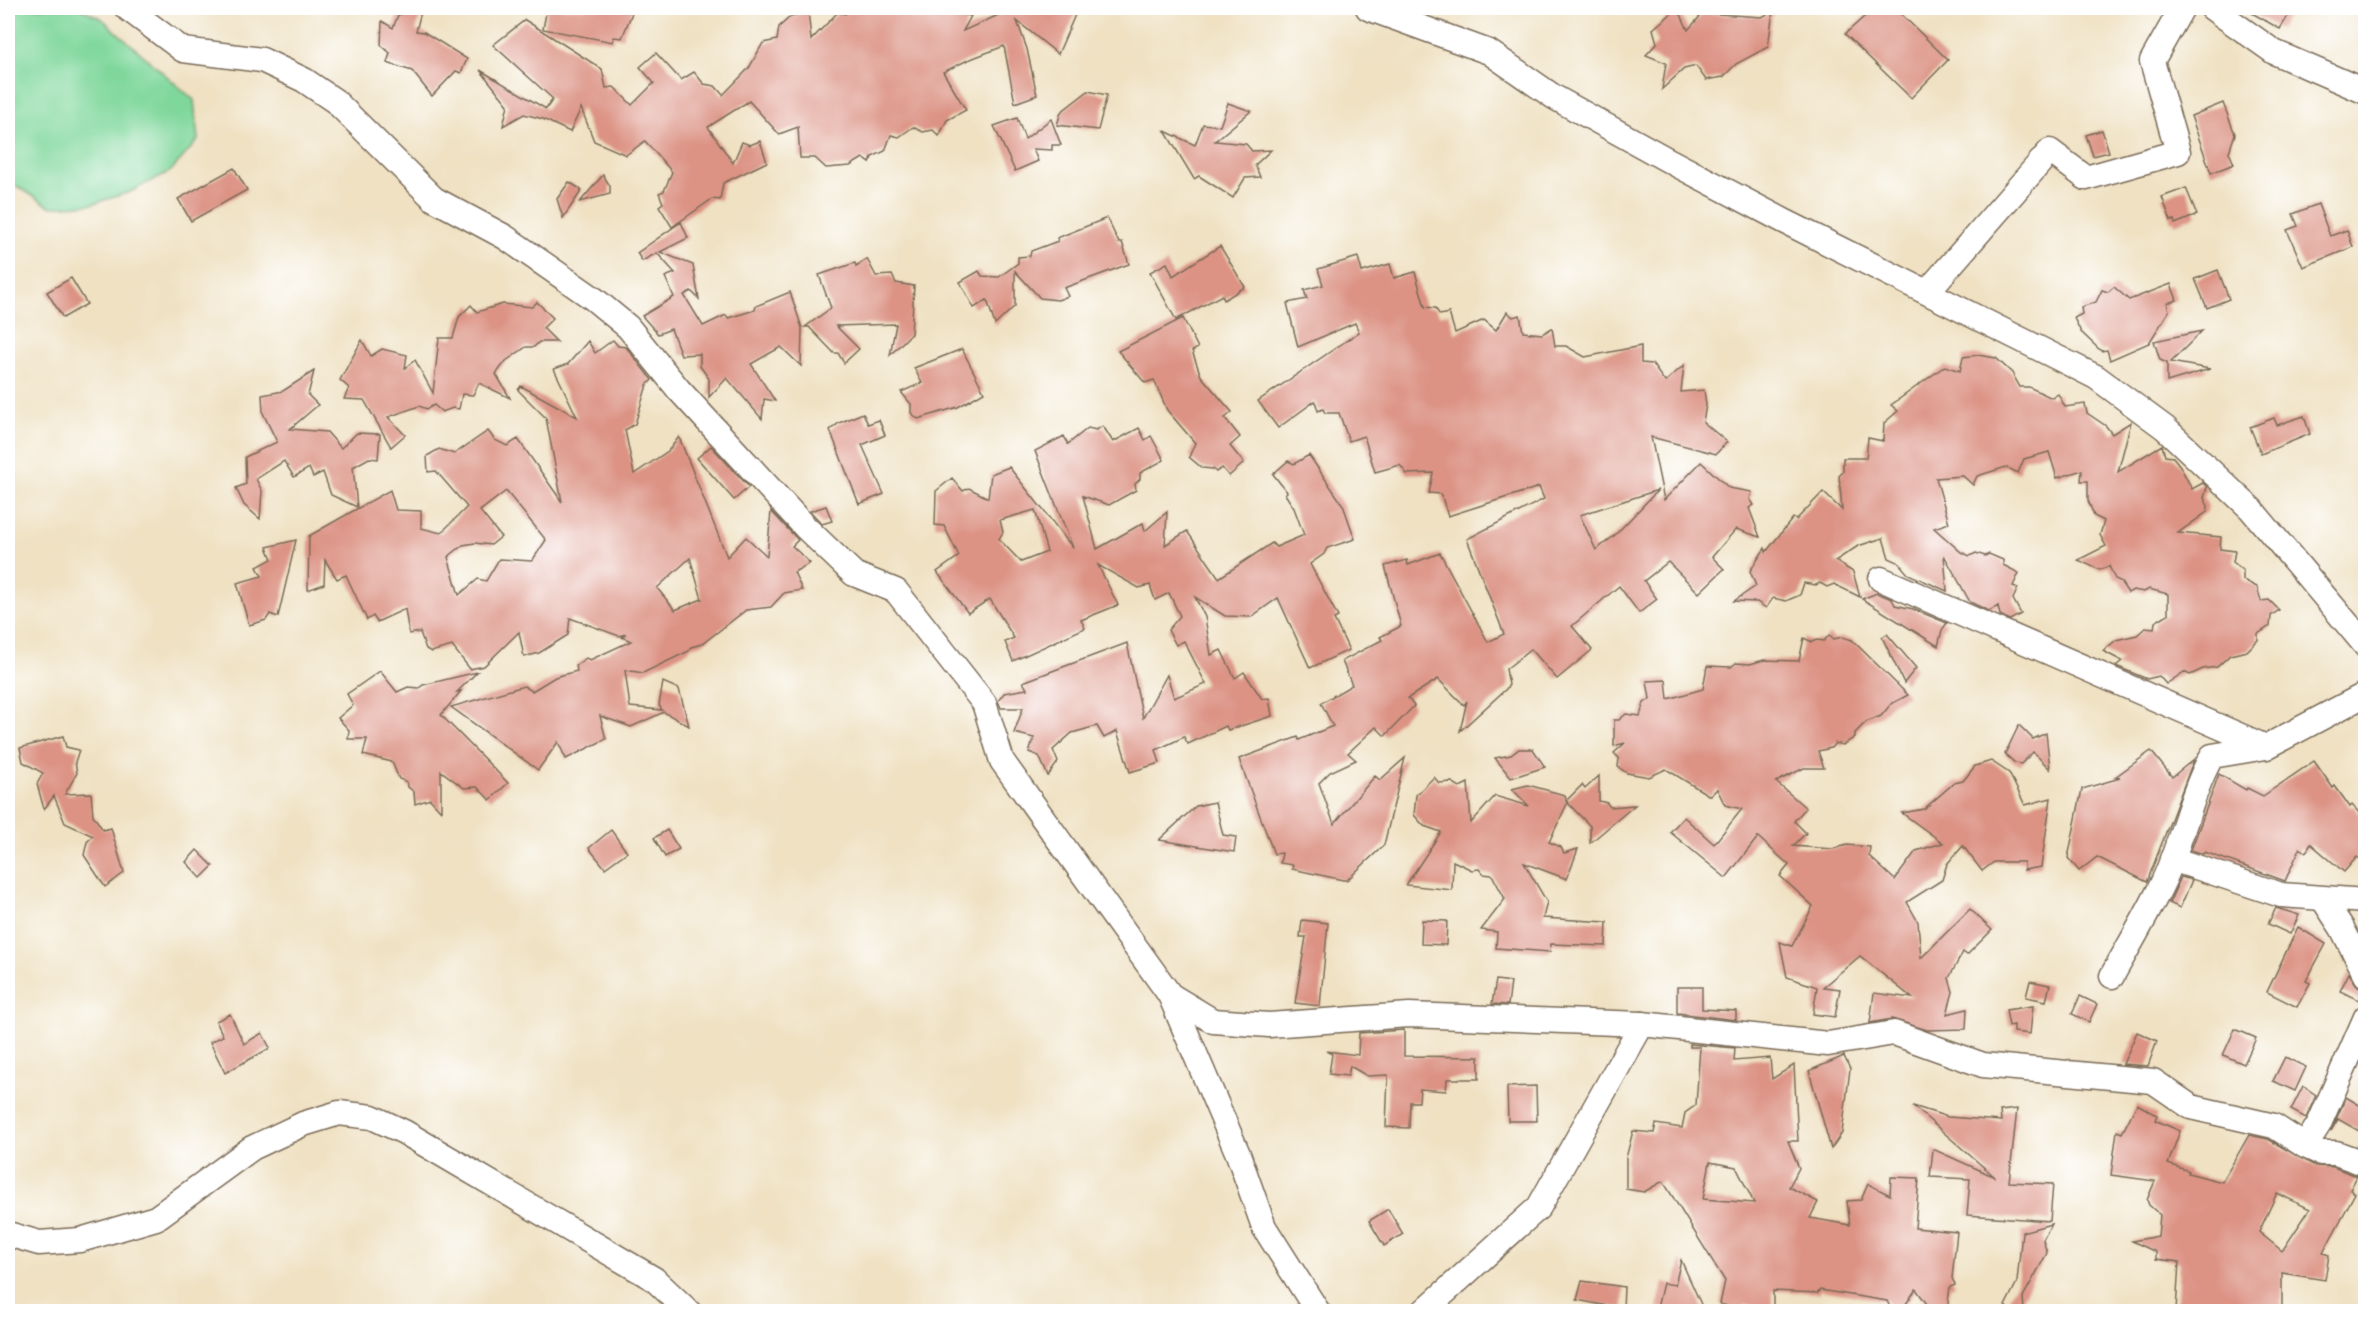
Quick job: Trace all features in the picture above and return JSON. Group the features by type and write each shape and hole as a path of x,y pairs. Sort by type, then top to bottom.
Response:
{"street":[{"path":"127,8 183,50 262,60 304,80 335,101 434,199 505,237 594,299 628,327 679,390 806,527 854,574 896,591 984,703 1002,761 1170,995 1238,1154 1264,1227 1317,1311"},
{"path":"1368,8 1489,52 1554,97 1666,159 1784,221 2096,377 2166,428 2251,509 2366,646"},
{"path":"1927,292 2050,151 2086,178 2178,152 2152,61 2182,8"},
{"path":"2212,8 2274,52 2366,92"},
{"path":"1881,579 2266,747"},
{"path":"2112,976 2163,882 2202,774 2212,756 2266,747 2366,694"},
{"path":"2172,859 2281,895 2366,901"},
{"path":"2323,899 2342,928 2366,975"},
{"path":"1170,995 1213,1021 1269,1025 1409,1015 1642,1024 1828,1044 1894,1033 1983,1065 2153,1081 2191,1107 2274,1126 2305,1146 2321,1153 2336,1153 2366,1164"},
{"path":"2305,1146 2319,1124 2366,1017"},
{"path":"1423,1311 1539,1207 1642,1024"},
{"path":"8,1234 39,1243 80,1240 156,1218 252,1148 303,1124 339,1113 372,1117 404,1132 654,1279 689,1311"}],"green space":[{"path":"8,8 79,8 101,18 194,100 198,140 171,171 130,192 92,204 51,207 8,181"}],"building":[{"path":"422,8 416,31 424,32 467,59 461,73 456,71 432,96 412,71 387,63 390,53 381,45 382,21 393,28 398,15"},
{"path":"547,8 634,8 622,38 614,37 613,42 543,29"},
{"path":"860,8 909,8 911,11 930,8 937,13 941,9 971,16 963,31 1005,12 1000,8 1078,8 1058,54 1017,21 1027,49 1037,95 1015,103 1004,46 968,60 943,72 966,110 947,120 939,136 933,130 923,132 913,127 899,137 891,135 885,151 872,157 870,163 863,158 850,166 826,168 815,158 800,158 798,127 779,134 749,101 708,127 733,163 742,142 750,145 760,141 767,162 723,183 720,200 712,199 672,227 659,206 663,203 659,193 664,191 672,172 645,141 626,155 594,141 581,108 570,132 543,119 524,114 503,126 508,105 480,70 546,109 553,99 493,45 525,20 602,69 606,88 614,87 632,105 654,83 640,67 656,53 681,80 694,72 704,84 715,86 723,95 749,68 763,43 777,40 779,27 789,18 808,10 811,40 838,12 845,14"},
{"path":"1678,8 1688,30 1703,13 1762,17 1773,11 1768,47 1736,64 1723,77 1706,80 1696,66 1684,69 1662,89 1666,63 1646,55 1657,43 1653,29"},
{"path":"1874,8 1895,8 1948,60 1911,98 1845,34"},
{"path":"2243,8 2293,8 2280,29"},
{"path":"1088,91 1107,95 1098,130 1057,125 1061,112"},
{"path":"1228,103 1251,111 1215,141 1246,144 1252,151 1271,150 1255,165 1260,177 1245,178 1233,198 1199,176 1194,179 1165,131 1195,145 1203,124 1220,126"},
{"path":"2223,103 2235,134 2229,152 2234,164 2211,173 2191,116"},
{"path":"1017,118 1025,139 1051,119 1061,145 1052,145 1052,150 1033,149 1038,161 1015,171 994,126"},
{"path":"2102,130 2109,152 2093,156 2086,135"},
{"path":"234,168 247,190 191,221 178,199"},
{"path":"603,175 610,186 610,194 580,202"},
{"path":"569,182 582,190 563,218 557,199"},
{"path":"2186,188 2197,215 2175,224 2174,220 2171,221 2162,197"},
{"path":"2318,204 2330,236 2347,230 2353,247 2303,267 2287,230 2298,226 2293,214"},
{"path":"1107,218 1119,243 1122,242 1129,264 1064,288 1068,296 1058,300 1040,298 1015,271 1015,306 995,325 987,300 974,308 960,282 979,271 982,276 999,277 1018,263 1018,257 1030,256 1031,251 1058,241 1057,238"},
{"path":"681,222 688,238 660,252 693,265 699,299 691,291 684,295 703,326 726,315 728,318 755,310 756,306 790,292 802,328 801,366 781,347 751,364 775,401 764,399 762,419 727,378 709,397 709,379 700,366 700,354 681,355 671,329 658,334 642,316 674,297 665,277 675,273 657,253 642,261 637,253"},
{"path":"1220,246 1245,287 1224,300 1222,295 1176,320 1150,272 1167,263 1173,276"},
{"path":"1358,257 1362,272 1390,264 1394,278 1415,272 1425,307 1435,308 1440,315 1449,313 1455,333 1484,320 1496,330 1507,312 1513,317 1520,315 1523,332 1542,334 1552,328 1555,346 1566,346 1585,357 1641,346 1641,363 1652,364 1665,382 1684,365 1681,392 1704,390 1706,405 1703,422 1727,442 1716,454 1651,437 1664,500 1701,462 1729,488 1752,492 1750,499 1754,505 1749,508 1760,537 1736,529 1712,557 1724,569 1699,593 1668,562 1644,581 1657,599 1639,613 1619,586 1572,626 1592,650 1557,679 1531,649 1506,669 1509,685 1506,689 1460,731 1467,701 1464,705 1438,679 1408,698 1414,706 1385,736 1376,727 1348,753 1356,760 1330,772 1319,783 1334,824 1375,776 1380,780 1405,758 1384,845 1347,880 1292,869 1293,865 1280,863 1282,853 1274,854 1239,759 1298,737 1299,740 1333,726 1321,703 1352,685 1342,661 1382,640 1380,637 1401,626 1385,566 1407,560 1408,565 1440,553 1488,642 1504,634 1467,539 1544,499 1539,487 1448,516 1441,494 1429,493 1433,473 1407,474 1400,465 1375,472 1364,436 1349,441 1339,413 1325,413 1323,409 1318,411 1315,401 1278,428 1258,401 1359,332 1355,323 1298,347 1287,303 1307,299 1304,290 1323,285 1318,269","holes":["1658,490 1615,535 1596,550 1580,515"]},
{"path":"867,259 876,276 892,275 896,283 914,286 911,334 890,355 896,324 836,326 859,349 844,363 838,353 834,353 809,327 805,327 831,308 819,275 855,263 856,266"},
{"path":"2218,270 2229,299 2207,308 2195,279"},
{"path":"71,278 87,304 63,318 47,292"},
{"path":"2171,284 2177,300 2167,303 2169,311 2149,343 2110,360 2107,350 2101,351 2081,332 2074,318 2082,314 2081,307 2096,302 2102,290 2108,292 2114,287 2129,300"},
{"path":"537,302 553,318 543,328 557,342 539,342 534,347 526,347 506,361 496,374 510,398 479,383 473,395 462,394 459,409 453,408 442,412 434,405 427,409 419,406 388,417 405,435 391,447 364,400 344,399 349,388 340,380 362,340 371,356 382,349 407,355 405,368 415,360 433,393 439,338 453,338 459,317 471,305 477,312 503,304 532,307"},
{"path":"1183,318 1198,348 1192,351 1201,376 1232,412 1225,418 1240,437 1230,446 1244,463 1229,476 1222,468 1216,472 1213,469 1202,468 1189,457 1195,443 1167,410 1154,380 1145,383 1118,351"},
{"path":"2202,331 2171,362 2210,369 2167,382 2167,363 2160,360 2154,341"},
{"path":"613,340 618,346 626,347 652,380 647,385 635,424 625,430 634,474 668,451 679,437 727,557 746,537 767,556 771,511 798,540 792,546 810,563 794,572 802,590 784,593 771,607 746,610 702,644 691,647 689,651 643,673 625,670 630,707 662,710 659,705 663,682 679,689 689,726 664,712 631,727 600,716 606,739 566,759 558,742 538,770 451,707 524,686 532,691 555,677 577,671 576,665 586,658 590,660 631,641 622,637 626,634 619,636 570,618 568,635 539,653 524,657 519,632 484,666 470,669 452,646 431,652 426,649 420,632 409,634 405,609 377,622 373,616 367,620 346,575 337,579 325,560 324,584 308,590 309,536 390,490 396,510 421,511 421,528 441,533 467,507 436,471 428,472 427,456 439,449 454,454 488,431 495,440 507,446 518,439 562,502 546,418 518,390 521,386 577,417 554,369 568,364 588,341 595,353","holes":["506,491 546,540 532,561 499,559 486,581 478,579 459,595 448,557 463,545 475,543 491,545 501,537 480,511","690,558 702,599 675,610 657,588"]},
{"path":"962,349 984,392 958,407 918,419 911,413 911,404 901,392 922,383 914,368"},
{"path":"1978,355 1996,358 2012,373 2020,387 2029,387 2052,398 2058,394 2065,407 2085,404 2087,413 2106,426 2112,434 2131,422 2118,472 2162,445 2165,456 2173,457 2192,489 2203,483 2207,487 2204,498 2208,506 2207,512 2178,533 2221,537 2220,549 2235,551 2233,562 2243,570 2243,580 2257,587 2261,601 2269,600 2279,610 2271,616 2270,626 2258,634 2258,640 2247,651 2230,655 2217,667 2203,669 2190,675 2184,672 2166,684 2159,676 2147,679 2116,666 2122,661 2103,651 2116,640 2137,635 2145,628 2154,629 2155,622 2168,614 2168,594 2149,589 2144,592 2133,590 2128,593 2120,581 2115,579 2109,566 2100,570 2078,560 2106,546 2100,535 2104,521 2094,516 2088,500 2088,481 2081,481 2082,470 2057,478 2049,452 2024,459 2018,473 2006,467 1977,476 1973,485 1963,476 1936,478 1949,523 1934,528 1961,552 1970,556 1976,553 1985,556 1989,554 2003,560 2003,565 2019,573 2013,586 2018,588 2013,599 2021,614 2010,620 2000,615 1998,606 1989,611 1970,602 1944,555 1947,591 1908,574 1898,562 1889,558 1883,538 1858,546 1835,561 1853,572 1860,597 1834,584 1827,587 1820,583 1816,585 1804,583 1800,595 1786,601 1773,598 1766,608 1757,602 1734,601 1756,586 1750,571 1765,548 1766,552 1793,518 1796,520 1823,492 1842,510 1839,476 1843,472 1843,458 1866,458 1868,438 1883,441 1884,423 1898,411 1891,405 1945,366 1960,371 1963,357"},
{"path":"314,371 308,395 318,405 290,429 327,432 341,448 357,433 380,434 378,459 369,458 353,467 357,507 331,495 323,472 313,477 309,468 294,477 284,461 256,479 262,491 260,519 244,505 236,488 246,484 245,457 277,442 263,413 262,395 283,391"},
{"path":"863,413 868,424 879,420 885,435 862,445 884,494 859,504 830,430 839,423"},
{"path":"2304,416 2310,434 2261,454 2250,427 2274,418 2277,425"},
{"path":"1103,426 1113,442 1139,428 1145,440 1151,436 1164,460 1140,473 1140,479 1135,484 1136,490 1109,505 1083,496 1097,549 1143,523 1145,531 1167,512 1165,545 1187,531 1219,578 1272,543 1276,547 1304,535 1294,508 1285,494 1287,492 1273,474 1288,461 1294,464 1309,455 1343,505 1355,539 1327,548 1324,554 1310,564 1338,617 1334,619 1349,650 1310,668 1278,598 1251,617 1225,616 1195,597 1205,617 1211,655 1221,650 1235,678 1244,672 1262,699 1269,698 1272,716 1228,730 1226,726 1188,744 1184,737 1156,750 1160,763 1130,772 1117,731 1104,738 1097,726 1072,733 1053,750 1058,762 1048,776 1039,756 1029,752 1034,738 1014,733 1023,708 1001,708 998,701 1004,693 1027,689 1023,682 1127,643 1143,718 1167,675 1174,698 1206,684 1184,641 1176,645 1168,630 1180,616 1169,593 1155,600 1150,585 1139,588 1098,565 1118,605 1081,620 1085,628 1013,661 1005,642 1014,638 990,599 968,613 937,572 959,556 944,526 935,525 936,491 952,478 963,491 969,488 988,498 991,474 1009,467 1073,548 1035,451 1064,436 1068,444 1088,428 1096,430","holes":["1035,510 1047,552 1021,562 999,539 1003,532 1000,520"]},
{"path":"711,446 749,487 734,500 697,458"},
{"path":"826,506 832,521 822,524 810,511"},
{"path":"296,540 278,617 270,614 266,620 249,625 237,583 262,576 257,567 272,559 267,547"},
{"path":"1877,593 1892,599 1895,605 1913,609 1947,623 1942,630 1938,646 1862,599"},
{"path":"1887,634 1916,668 1904,683 1882,637"},
{"path":"1829,635 1834,639 1842,637 1852,640 1908,695 1891,704 1881,716 1866,722 1855,733 1855,737 1843,745 1835,743 1831,748 1818,751 1824,768 1804,768 1776,782 1806,808 1794,821 1806,833 1793,846 1833,849 1847,845 1870,847 1869,856 1895,880 1916,851 1943,843 1902,813 1924,809 1954,783 1963,781 1975,766 1991,761 2009,773 2025,805 2051,798 2041,867 2024,870 2024,862 1994,862 1982,871 1963,846 1947,864 1942,880 1907,902 1918,922 1921,958 1970,909 1992,930 1967,955 1963,952 1949,978 1953,992 1947,1014 1967,1009 1966,1029 1927,1030 1892,1019 1870,1023 1874,993 1912,998 1860,956 1823,987 1840,989 1835,1017 1813,1014 1817,987 1787,977 1780,942 1792,946 1813,906 1780,876 1789,865 1758,837 1726,878 1670,832 1684,817 1714,844 1742,809 1725,805 1717,789 1710,796 1666,769 1649,777 1627,773 1618,767 1619,758 1614,753 1625,743 1614,746 1614,720 1619,720 1626,714 1640,716 1644,703 1650,699 1647,681 1666,680 1668,699 1703,689 1707,666 1731,667 1736,663 1750,664 1764,660 1799,661 1804,638 1812,642 1824,641"},
{"path":"380,671 397,692 408,687 419,688 423,685 477,672 457,692 461,691 441,715 508,783 490,800 477,787 464,788 441,771 441,811 430,799 415,804 414,792 408,787 407,782 399,779 392,762 363,755 367,739 348,739 349,730 338,718 353,705 347,694"},
{"path":"2019,725 2033,739 2046,733 2050,769 2033,752 2021,764 2015,763 2005,754"},
{"path":"63,736 66,747 79,750 75,762 77,773 65,794 91,793 93,815 103,830 111,828 124,873 105,887 84,855 87,842 93,836 65,823 54,796 44,809 37,784 43,773 23,762 20,748"},
{"path":"1519,749 1533,749 1545,767 1511,778 1495,758 1511,755"},
{"path":"2151,751 2172,777 2194,759 2147,882 2097,857 2079,871 2068,858 2082,789 2120,778 2115,777"},
{"path":"2314,761 2333,788 2335,786 2350,807 2352,805 2366,820 2366,863 2357,857 2344,872 2311,844 2306,852 2300,848 2285,881 2205,852 2203,854 2191,850 2219,774 2246,790 2247,788 2263,796"},
{"path":"1599,776 1599,801 1607,803 1610,807 1635,805 1590,843 1590,826 1566,801 1582,785 1585,789"},
{"path":"1434,777 1439,783 1452,782 1460,787 1468,783 1471,823 1495,796 1529,806 1512,789 1528,785 1565,795 1567,804 1549,842 1561,847 1564,853 1578,849 1567,879 1524,863 1547,902 1543,918 1607,922 1606,946 1551,944 1550,952 1496,948 1497,932 1481,930 1505,899 1492,875 1483,874 1479,869 1472,870 1453,861 1452,890 1406,885 1441,832 1424,826 1414,815 1416,795"},
{"path":"1215,802 1223,835 1236,837 1234,852 1159,840 1196,806"},
{"path":"611,830 627,852 605,868 589,848"},
{"path":"667,830 679,849 665,857 654,838"},
{"path":"197,850 213,866 201,878 186,862"},
{"path":"2181,877 2192,880 2180,908 2169,903"},
{"path":"2276,908 2299,915 2290,934 2268,924"},
{"path":"1302,920 1328,923 1320,1006 1295,1003 1306,937 1300,937"},
{"path":"1422,920 1447,921 1446,945 1421,944"},
{"path":"2298,927 2326,944 2306,981 2310,983 2297,1007 2267,992"},
{"path":"2349,973 2358,987 2364,989 2359,1000 2340,991"},
{"path":"1496,980 1511,982 1508,1005 1492,1004"},
{"path":"2030,981 2050,985 2046,1001 2026,997"},
{"path":"1677,987 1702,987 1702,1009 1736,1011 1736,1020 1677,1013"},
{"path":"2080,996 2097,1004 2089,1022 2072,1014"},
{"path":"2033,1006 2030,1034 2014,1032 2014,1025 2009,1026 2006,1010"},
{"path":"230,1014 244,1044 262,1033 270,1048 225,1073 210,1042 223,1036 216,1021"},
{"path":"2235,1029 2256,1038 2244,1064 2223,1055"},
{"path":"1404,1030 1404,1056 1479,1057 1479,1079 1447,1079 1446,1091 1420,1089 1419,1102 1410,1102 1409,1128 1386,1127 1388,1075 1367,1076 1350,1066 1348,1076 1329,1074 1332,1054 1326,1051 1358,1055 1359,1033"},
{"path":"2137,1032 2157,1041 2148,1066 2123,1064"},
{"path":"1690,1044 1735,1048 1734,1061 1770,1058 1772,1079 1794,1065 1798,1141 1788,1141 1799,1168 1789,1187 1818,1202 1810,1218 1850,1225 1847,1201 1861,1200 1868,1184 1890,1195 1891,1177 1919,1178 1915,1228 1957,1232 1952,1278 1955,1285 1950,1287 1947,1310 1932,1311 1916,1289 1902,1310 1894,1306 1890,1307 1887,1301 1820,1290 1818,1293 1773,1291 1773,1307 1744,1305 1743,1310 1720,1304 1725,1281 1663,1181 1644,1192 1626,1189 1626,1158 1633,1131 1654,1133 1656,1124 1682,1128 1685,1113 1696,1105 1700,1047 1690,1047","holes":["1710,1162 1736,1167 1754,1203 1703,1199"]},
{"path":"1844,1056 1850,1069 1842,1133 1831,1149 1809,1071"},
{"path":"2285,1057 2306,1067 2295,1091 2273,1081"},
{"path":"1536,1086 1537,1121 1508,1121 1507,1087"},
{"path":"2303,1086 2316,1095 2306,1118 2291,1110"},
{"path":"2346,1097 2366,1109 2366,1135 2338,1119 2331,1131"},
{"path":"2137,1104 2157,1115 2155,1120 2180,1131 2168,1164 2189,1171 2188,1173 2222,1182 2249,1135 2268,1139 2315,1166 2333,1167 2357,1176 2350,1190 2355,1193 2323,1253 2329,1255 2325,1280 2282,1273 2282,1311 2176,1311 2179,1262 2156,1259 2156,1252 2132,1241 2158,1236 2160,1215 2147,1200 2155,1181 2111,1175 2117,1131 2122,1133","holes":["2277,1193 2310,1209 2282,1251 2259,1232"]},
{"path":"1913,1106 1948,1117 2001,1121 2000,1111 2017,1109 2009,1182 2053,1184 2050,1221 1967,1215 1970,1179 1930,1177 1933,1149 1995,1177"},
{"path":"1388,1209 1403,1234 1384,1246 1369,1221"},
{"path":"2051,1224 2043,1240 2047,1253 2023,1297 2024,1311 2013,1311 2005,1306 2017,1282 2022,1232"},
{"path":"1681,1260 1704,1311 1669,1311 1657,1308 1663,1283 1675,1285"},
{"path":"1582,1281 1624,1287 1623,1309 1577,1300"}]}
